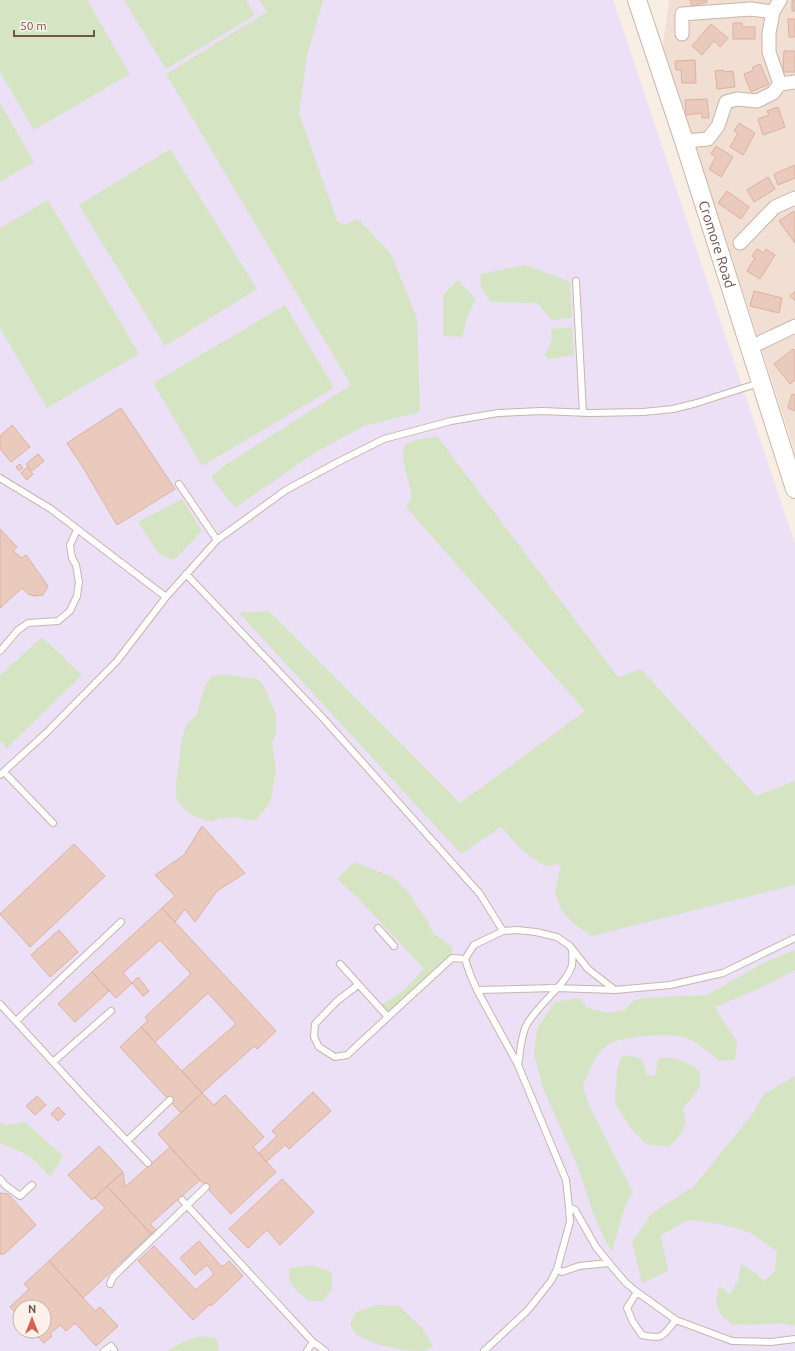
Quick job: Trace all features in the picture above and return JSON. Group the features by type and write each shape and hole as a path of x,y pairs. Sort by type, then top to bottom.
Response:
{"main road":[{"name":"Cromore Road","path":"637,0 684,141 795,489"}],"street":[{"path":"780,0 773,12 769,33 769,52 780,84"},
{"path":"682,34 682,14 751,9 773,12"},
{"path":"684,141 708,139 718,126 726,102 737,99 758,101 773,94 780,84 795,82"},
{"path":"740,243 774,207 795,198"},
{"path":"749,348 795,326"}],"lane":[{"path":"576,281 583,413"},
{"path":"53,823 2,774 46,733 117,661 166,597 217,540 286,490 384,439 451,421 498,413 643,412 673,409 697,403 760,382"},
{"path":"0,478 51,509 166,597"},
{"path":"179,484 217,540"},
{"path":"0,651 18,630 28,623 58,621 70,611 77,596 80,582 76,565 72,558 70,545 77,530"},
{"path":"186,574 322,717 480,894 503,932"},
{"path":"16,1021 120,922"},
{"path":"378,928 394,946"},
{"path":"465,959 474,945 503,932 518,930 549,934 557,937 570,946 588,969 615,990"},
{"path":"478,990 556,988 615,990 670,985 723,974 795,938"},
{"path":"518,1065 525,1027 536,1009 556,988 572,965 572,949 570,946"},
{"path":"358,985 337,1001 315,1024 314,1037 319,1047 335,1056 347,1055 452,958 465,959"},
{"path":"465,959 470,974 518,1065 566,1180 570,1222 558,1269 551,1281 528,1310 484,1351"},
{"path":"340,964 388,1017"},
{"path":"1,1007 16,1021 84,1096 148,1163"},
{"path":"53,1062 111,1011"},
{"path":"127,1141 170,1100"},
{"path":"0,1179 5,1185 20,1196 32,1185"},
{"path":"110,1284 113,1277 206,1187"},
{"path":"182,1200 313,1342 325,1351"},
{"path":"569,1207 575,1210 596,1247 608,1263 637,1292 676,1320 732,1342 771,1342 795,1339"},
{"path":"558,1269 562,1272 579,1266 608,1263"},
{"path":"637,1292 627,1308 633,1322 642,1335 656,1338 661,1336 676,1320"},
{"path":"308,1351 313,1342"},
{"path":"104,1351 111,1346 114,1350"}],"shaded area":[{"path":"0,0 613,0 795,544 795,1351 0,1351"},
{"path":"669,0 795,0 795,452 663,46"}],"green space":[{"path":"0,0 87,0 130,74 34,130 0,72"},
{"path":"124,0 246,0 255,15 166,69"},
{"path":"259,0 323,0 307,56 299,113 337,221 344,225 358,219 391,254 417,318 420,412 364,426 316,452 235,508 211,477 224,466 351,385 166,74 267,12"},
{"path":"0,103 34,162 0,182"},
{"path":"170,149 257,289 165,346 79,205"},
{"path":"48,200 139,354 47,408 0,328 0,228"},
{"path":"525,265 570,282 572,318 552,320 537,303 490,302 481,287 480,274"},
{"path":"458,280 476,299 467,317 462,337 443,336 443,295"},
{"path":"285,305 334,388 202,466 153,383"},
{"path":"572,327 574,355 549,359 544,354 551,343 551,329"},
{"path":"437,436 618,677 641,669 756,796 795,781 795,885 592,936 575,925 561,910 555,892 561,864 544,866 521,849 501,827 461,854 239,613 269,611 460,803 585,711 406,507 412,497 402,455 405,445 415,440"},
{"path":"182,499 202,531 174,560 159,554 138,522"},
{"path":"42,637 82,675 7,748 0,741 0,675"},
{"path":"220,674 258,679 264,686 276,715 276,733 272,743 276,771 270,803 257,819 251,821 236,817 219,818 213,821 208,821 193,816 182,807 176,798 176,784 182,739 186,725 197,714 204,688 211,677"},
{"path":"354,862 393,877 410,894 418,908 427,919 433,933 452,947 452,953 384,1016 376,1008 403,991 424,969 356,896 337,879"},
{"path":"795,950 795,970 756,990 715,1007 737,1041 735,1060 719,1061 693,1041 683,1037 666,1035 642,1036 619,1040 605,1047 595,1060 583,1087 589,1105 633,1192 624,1209 612,1251 607,1244 593,1213 578,1167 543,1088 534,1054 537,1029 555,1002 580,998 587,1008 608,1013 625,1010 633,1001 644,998 707,995 761,964"},
{"path":"629,1055 642,1059 647,1075 655,1076 658,1059 664,1058 680,1060 700,1071 700,1085 693,1097 683,1108 685,1115 685,1126 678,1138 669,1147 646,1144 631,1129 615,1103 617,1069 622,1057"},
{"path":"795,1076 795,1326 778,1323 752,1325 731,1324 720,1314 716,1300 719,1286 730,1294 738,1281 741,1264 764,1281 775,1271 777,1251 749,1232 720,1224 688,1220 661,1235 668,1271 642,1283 632,1242 652,1213 694,1186 751,1116 764,1094"},
{"path":"0,1122 5,1125 25,1122 63,1156 50,1177 30,1156 0,1143"},
{"path":"312,1265 332,1272 332,1289 323,1301 309,1301 296,1291 289,1279 290,1268"},
{"path":"376,1305 399,1306 422,1328 433,1346 424,1351 402,1350 377,1344 356,1335 350,1324 356,1312"},
{"path":"199,1336 216,1338 219,1351 167,1351 179,1344"}],"building":[{"path":"690,0 707,0 707,2 692,6"},
{"path":"792,0 795,0 795,11 792,11"},
{"path":"788,19 795,19 795,37 789,37"},
{"path":"733,23 742,23 742,27 755,27 755,39 733,39"},
{"path":"711,24 728,38 720,47 714,41 702,55 692,46"},
{"path":"784,51 795,51 795,72 783,72"},
{"path":"695,60 696,83 682,83 681,70 676,70 675,61"},
{"path":"760,64 769,84 751,92 744,74 752,71 753,67"},
{"path":"723,70 724,72 733,71 735,87 717,89 715,71"},
{"path":"707,99 709,118 702,118 702,113 686,115 685,100"},
{"path":"778,107 785,127 763,135 758,119 769,115 767,111"},
{"path":"739,123 755,133 743,155 730,147 738,133 734,131"},
{"path":"716,146 733,157 721,177 709,169 716,157 711,154"},
{"path":"795,165 795,178 778,185 774,174"},
{"path":"768,177 775,189 754,202 747,190"},
{"path":"727,191 749,207 741,219 718,203"},
{"path":"794,211 795,213 795,243 779,221"},
{"path":"757,249 764,253 766,249 775,255 760,279 747,271 755,258 752,256"},
{"path":"754,291 782,298 779,313 750,306"},
{"path":"795,291 795,301 790,296"},
{"path":"793,349 795,351 795,380 790,384 774,364"},
{"path":"792,394 795,395 795,411 788,408"},
{"path":"121,408 175,489 117,525 67,443"},
{"path":"12,425 30,447 11,462 0,449 0,436"},
{"path":"38,454 44,461 32,471 26,464"},
{"path":"20,464 23,468 19,471 16,467"},
{"path":"27,467 33,474 27,480 21,473"},
{"path":"0,529 17,547 13,551 22,558 26,555 48,586 43,595 34,596 28,594 22,588 0,608"},
{"path":"202,826 245,873 217,891 195,922 185,909 175,922 162,908 175,896 155,875 184,855"},
{"path":"74,844 105,876 30,947 0,914"},
{"path":"162,908 276,1031 257,1049 254,1046 202,1093 182,1071 236,1024 208,993 155,1042 141,1027 148,1021 145,1017 191,974 160,940 123,973 132,983 116,998 92,972"},
{"path":"59,930 78,952 50,977 31,955"},
{"path":"92,972 109,991 75,1022 58,1004"},
{"path":"138,977 149,991 143,996 132,983"},
{"path":"141,1027 202,1093 181,1113 120,1047"},
{"path":"313,1092 331,1111 289,1149 285,1145 266,1162 259,1153 277,1136 272,1131"},
{"path":"202,1093 214,1105 225,1095 228,1098 264,1137 253,1147 276,1172 231,1214 158,1134"},
{"path":"37,1096 46,1105 35,1115 26,1106"},
{"path":"58,1107 65,1114 58,1121 51,1114"},
{"path":"99,1146 123,1172 92,1200 68,1175"},
{"path":"170,1147 200,1180 150,1224 156,1230 151,1234 107,1186 123,1172 125,1187"},
{"path":"282,1179 314,1212 280,1245 267,1230 248,1248 229,1229"},
{"path":"107,1186 151,1234 83,1298 49,1261 105,1208 95,1198"},
{"path":"0,1193 8,1194 36,1225 4,1254 0,1254"},
{"path":"199,1241 222,1267 229,1261 243,1276 211,1306 210,1304 193,1320 138,1261 154,1246 196,1290 214,1274 207,1265 195,1275 180,1258"},
{"path":"49,1261 95,1311 100,1307 118,1326 96,1346 75,1323 66,1331 60,1325 52,1332 52,1299 18,1299 29,1289 24,1284"},
{"path":"40,1339 49,1339 44,1343"}]}
